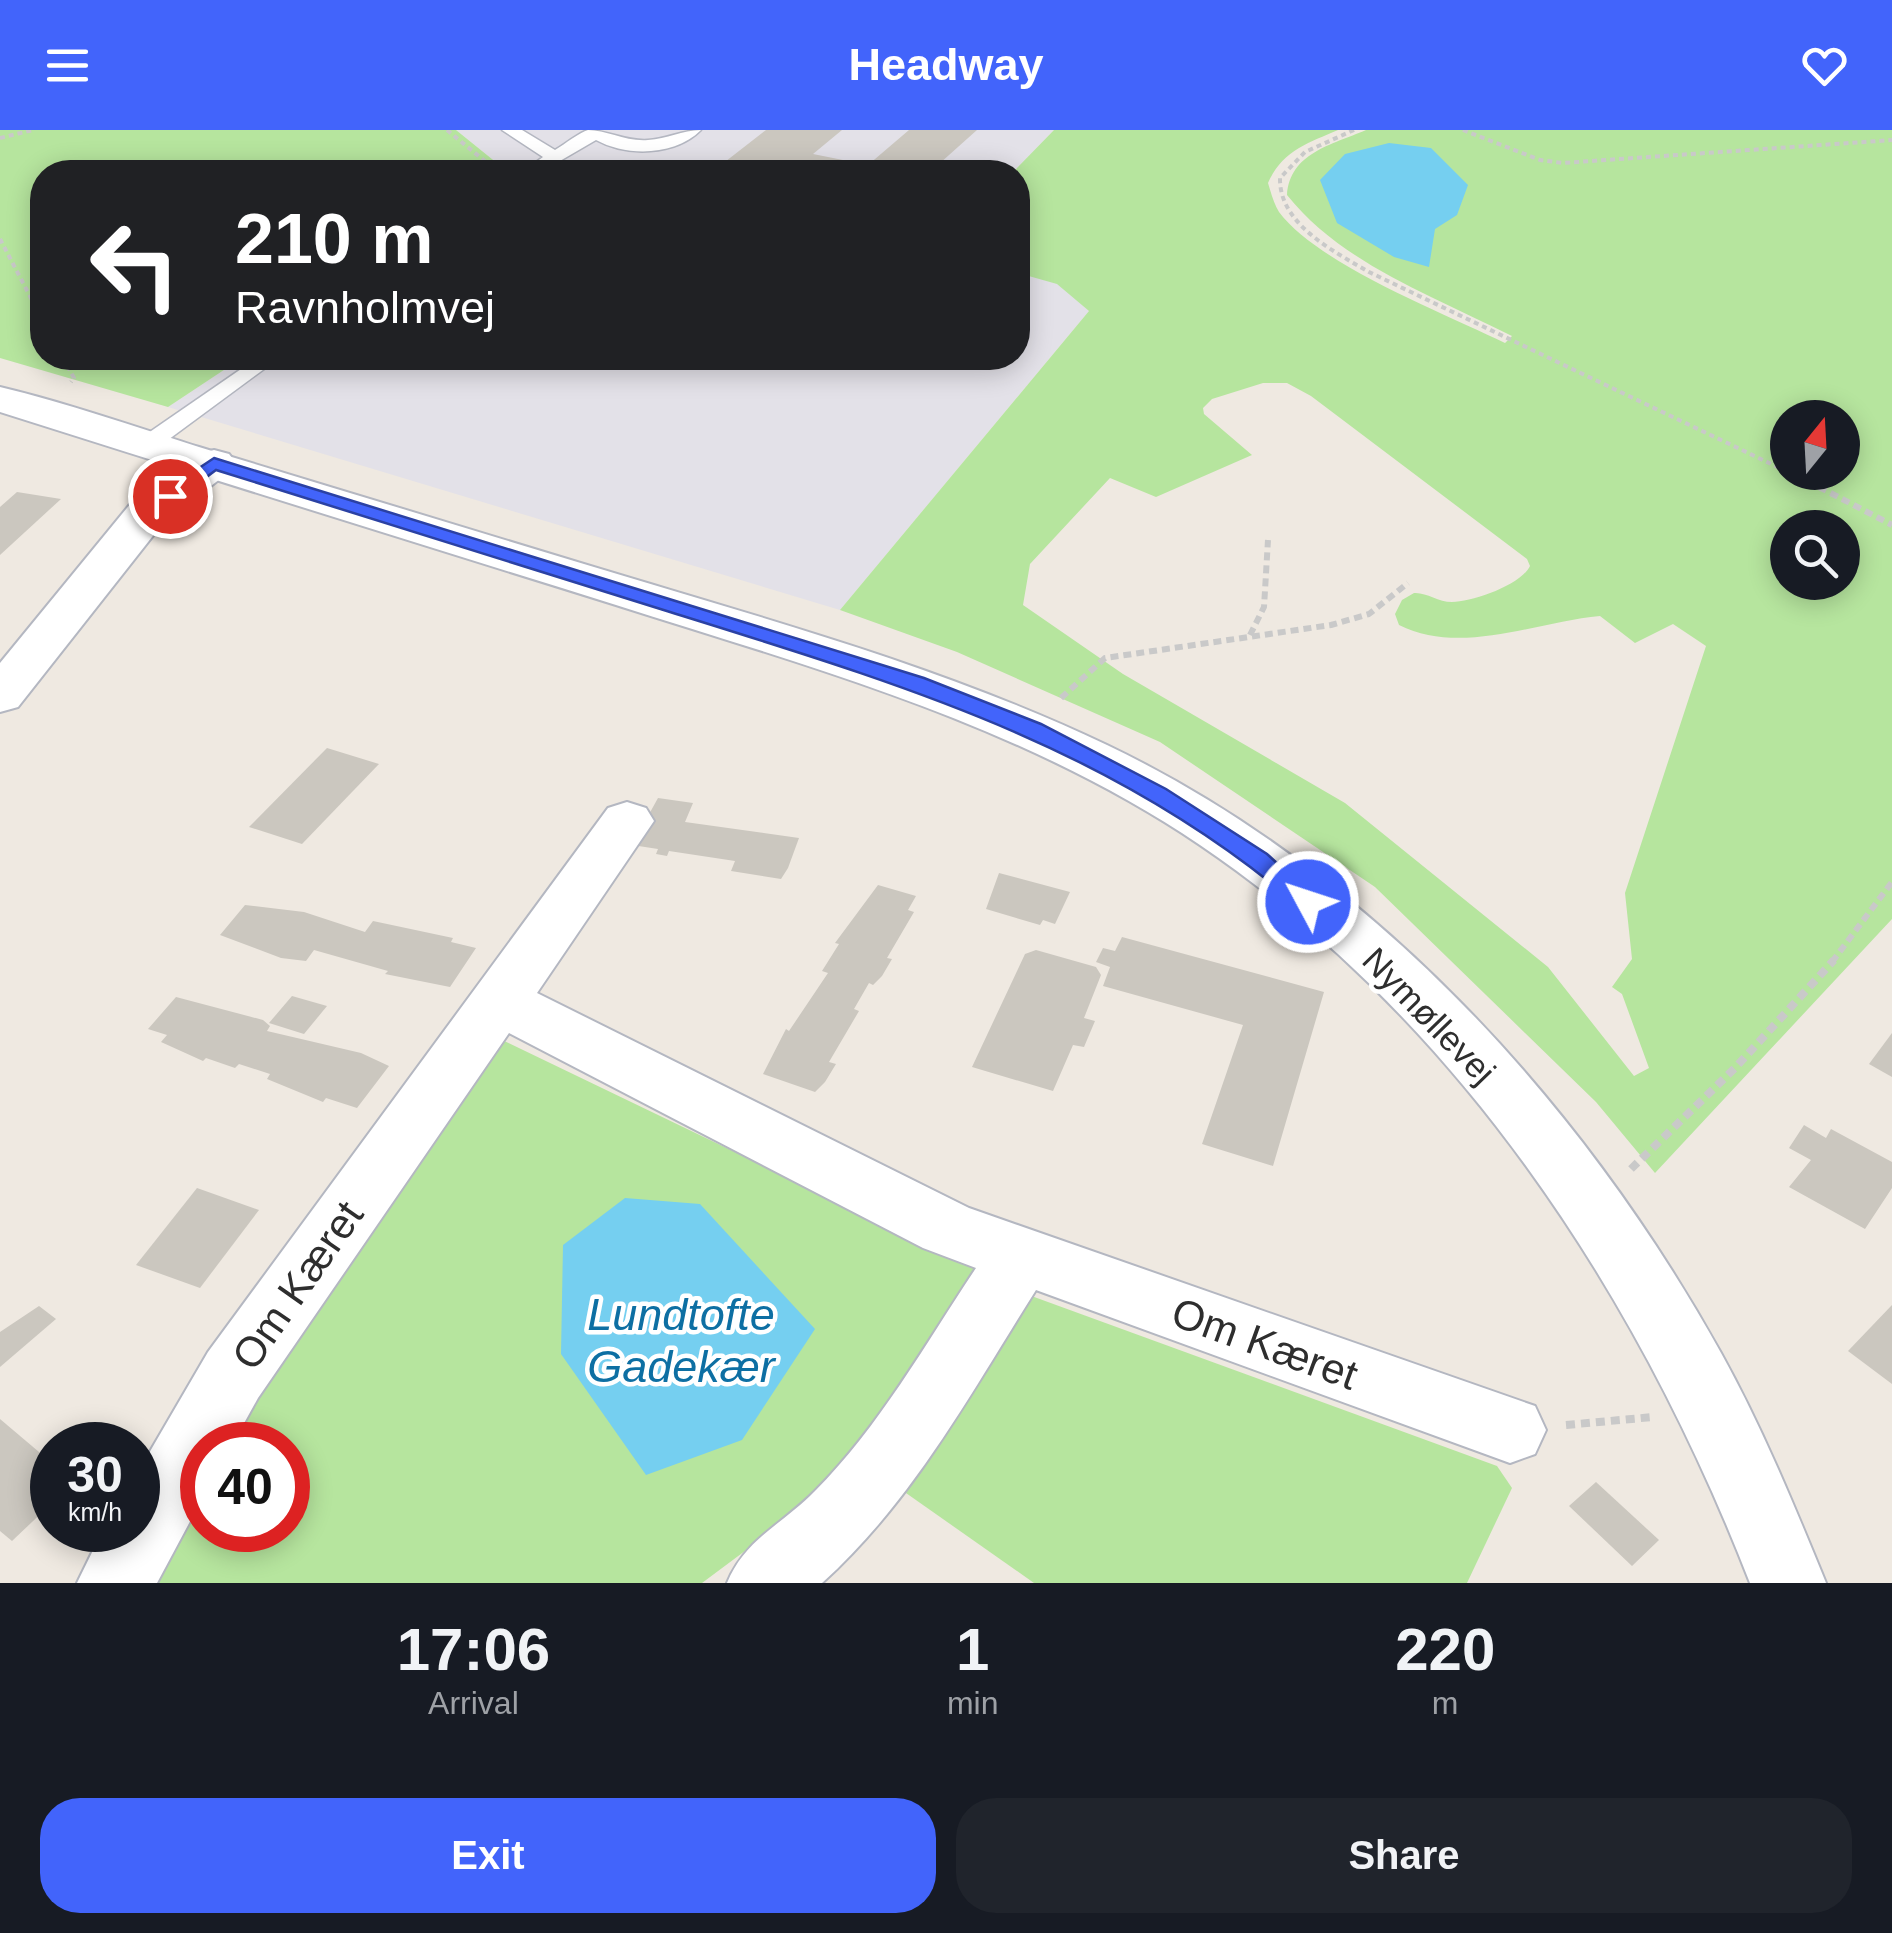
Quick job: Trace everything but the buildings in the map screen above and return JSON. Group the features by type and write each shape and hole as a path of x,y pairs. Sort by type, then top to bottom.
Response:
{"street":[{"name":"Nymøllevej","path":"0,399 917,682 1034,728 1158,794 1259,859 1383,965 1479,1063 1594,1205 1714,1411 1788,1583"},
{"path":"0,696 147,512 214,464"},
{"name":"Om Kæret","path":"115,1583 233,1376 627,821"},
{"name":"Om Kæret","path":"498,1000 946,1228 1510,1430"},
{"path":"765,1583 842,1516 883,1464 1021,1256"}],"lane":[{"path":"510,130 554,156"},
{"path":"548,160 595,132 617,143 651,145 693,130"},
{"path":"149,442 252,370"}],"path":[{"path":"0,138 34,130"},
{"path":"448,130 484,160"},
{"path":"1354,130 1298,156 1282,171 1278,180 1282,202 1305,229 1369,272 1770,463"},
{"path":"1463,130 1540,160 1563,163 1892,140"},
{"path":"0,239 30,296"},
{"path":"1823,490 1892,525"},
{"path":"1250,636 1264,607 1268,540"},
{"path":"1034,728 1074,682 1106,658 1331,625 1369,614 1408,583"},
{"path":"1594,1205 1704,1101 1868,917 1892,882"},
{"path":"1510,1430 1714,1411"}],"shaded area":[{"path":"456,130 1054,130 1025,160 493,160"},
{"path":"1030,276 1057,283 1089,311 840,610 168,407 224,370 1030,370"}],"green space":[{"path":"0,130 456,130 493,160 30,160 30,367 0,358"},
{"path":"1054,130 1338,130 1297,149 1274,172 1268,183 1279,212 1298,232 1352,269 1505,343 1512,336 1391,277 1335,241 1287,195 1296,169 1314,152 1366,130 1892,130 1892,919 1655,1173 1596,1102 1375,887 1160,742 957,652 840,610 1089,311 1057,284 1030,276 1030,160 1025,160","holes":["1263,383 1287,383 1311,396 1527,559 1530,566 1517,580 1483,596 1452,602 1414,593 1402,600 1395,614 1399,625 1447,638 1473,637 1600,616 1635,643 1673,624 1706,646 1625,893 1632,959 1612,987 1622,994 1649,1068 1634,1076 1548,967 1345,803 1123,674 1023,605 1030,564 1110,478 1156,497 1252,455 1204,414 1203,408 1212,399"]},
{"path":"41,370 224,370 168,407"},
{"path":"494,1036 976,1268 831,1487 702,1583 143,1583 180,1517 180,1552 310,1552 310,1422 235,1422"},
{"path":"1026,1294 1497,1466 1512,1488 1467,1583 1034,1583 896,1486"}],"water":[{"path":"1389,143 1431,148 1468,185 1457,215 1435,229 1429,267 1394,257 1337,223 1320,180 1345,154"},
{"name":"Lundtofte Gadekær","path":"625,1198 700,1204 815,1329 742,1440 646,1475 561,1354 563,1245"}],"route":[{"path":"170,496 214,464 917,682 1034,728 1158,794 1259,859 1308,902"}]}
